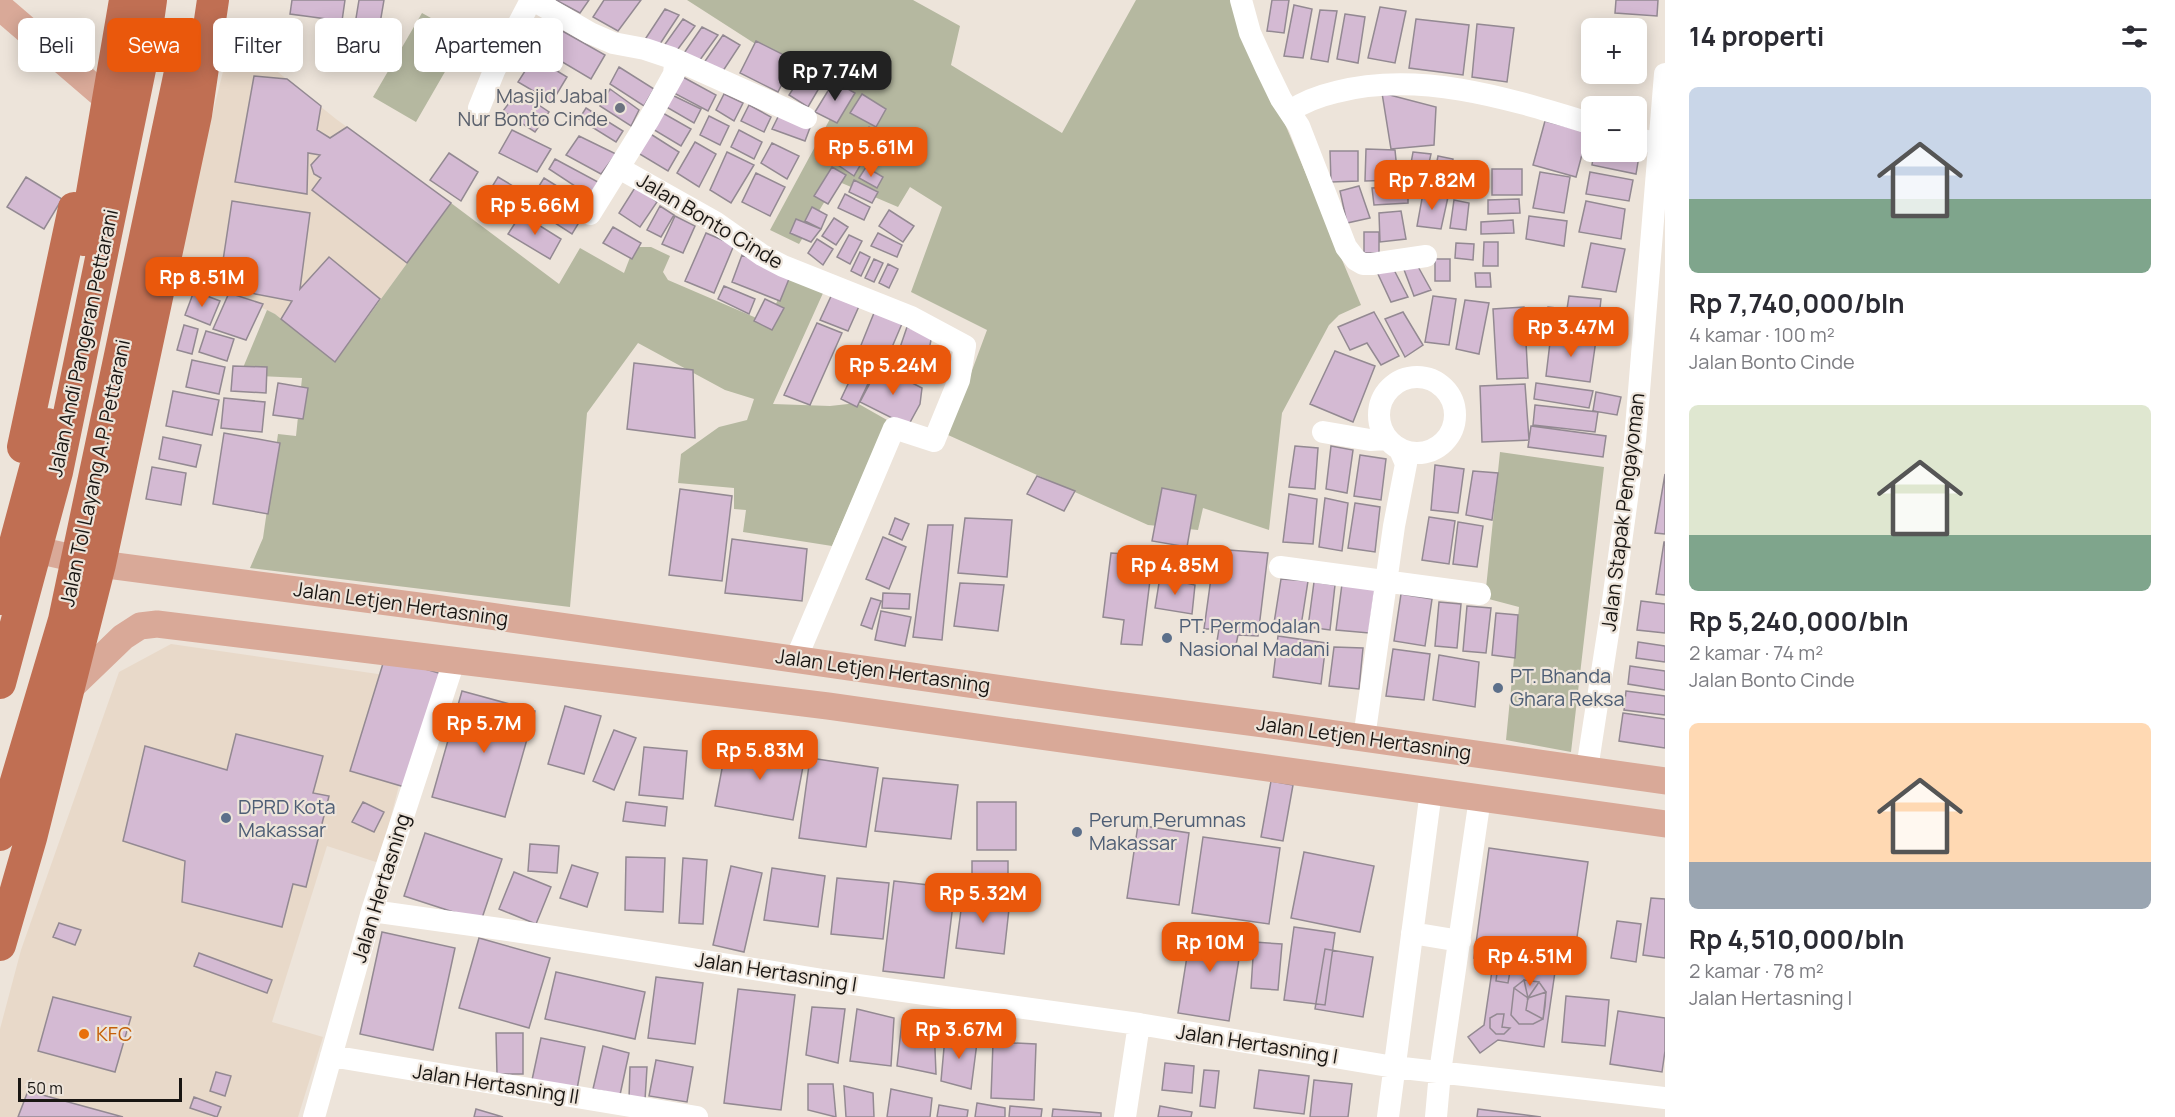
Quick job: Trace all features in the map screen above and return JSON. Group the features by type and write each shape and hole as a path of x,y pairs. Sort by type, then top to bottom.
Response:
{"highway":[{"name":"Jalan Andi Pangeran Pettarani","path":"0,544 44,357 99,92 114,0"},
{"path":"0,600 62,368 125,0"},
{"name":"Jalan Andi Pangeran Pettarani","path":"0,683 37,550 65,435 144,50 151,0"},
{"name":"Jalan Tol Layang A.P. Pettarani","path":"0,835 64,620 185,50 193,0"},
{"path":"0,945 70,688 100,564 196,115 213,0"}],"main road":[{"path":"0,7 99,92"},
{"name":"Jalan Letjen Hertasning","path":"37,550 100,564 422,606 1102,704 1364,738 1665,781"},
{"path":"70,688 123,637 140,626 157,624 828,706 1098,746 1286,769 1665,824"},
{"path":"1098,746 1102,704"}],"street":[{"path":"479,108 494,71 532,0 598,37 672,58 806,118"},
{"path":"1241,0 1258,51 1281,99 1299,126 1352,256 1363,264 1426,256"},
{"name":"Jalan Bonto Cinde","path":"590,214 674,74 675,64 672,58"},
{"name":"Jalan Stapak Pengayoman","path":"1647,141 1665,74"},
{"path":"1290,111 1311,99 1353,88 1396,83 1441,87 1517,101 1581,121"},
{"name":"Jalan Stapak Pengayoman","path":"1587,769 1635,440 1645,331 1647,162"},
{"name":"Jalan Bonto Cinde","path":"619,168 715,222 762,255 783,266 911,317 965,346 959,380 934,441 894,428 796,659"},
{"path":"1323,432 1393,445 1406,464 1364,738"},
{"path":"1280,567 1480,594"},
{"name":"Jalan Hertasning","path":"314,1117 372,911 454,661"},
{"path":"1388,1117 1431,791"},
{"path":"1436,1117 1440,1072 1480,798"},
{"name":"Jalan Hertasning I","path":"372,911 535,934 823,980 1139,1024 1394,1067 1665,1098"},
{"path":"1412,933 1460,941"},
{"path":"1125,1117 1139,1024"},
{"name":"Jalan Hertasning II","path":"331,1056 697,1117"}],"shaded area":[{"path":"223,72 278,72 336,119 451,203 335,362 275,314 175,266"},
{"path":"171,644 426,681 379,863 327,846 272,1022 323,1037 298,1117 0,1117 0,1029 21,950 119,672"}],"green space":[{"path":"687,0 913,0 960,26 951,65 1062,133 1136,0 1233,0 1361,305 1339,315 1329,325 1282,413 1269,530 1203,508 1198,530 1148,525 948,435 987,330 911,292 942,207 910,187 898,207 837,181 799,244 770,230 844,93 779,59"},
{"path":"422,13 431,18 419,18"},
{"path":"414,27 414,72 445,72 416,122 373,97 388,72 402,72 402,47"},
{"path":"451,203 559,284 580,248 624,273 634,247 651,247 670,256 663,272 668,280 768,323 791,268 828,282 773,404 830,406 857,403 887,420 832,546 743,532 746,510 734,509 734,488 678,483 681,454 719,427 747,420 754,399 725,390 638,343 587,413 570,607 250,568 263,538 278,434 296,436 302,378 240,375 267,310 335,362"},
{"path":"1500,452 1604,467 1571,752 1506,740 1519,607 1485,598"}],"building":[{"path":"292,0 345,0 342,18 290,14"},
{"path":"359,0 384,0 381,18 356,18"},
{"path":"556,0 589,0 580,13"},
{"path":"604,0 641,0 618,31 593,17"},
{"path":"1272,0 1289,0 1284,33 1267,31"},
{"path":"1616,0 1658,0 1657,16 1615,13"},
{"path":"1294,5 1312,9 1303,58 1284,56"},
{"path":"1380,7 1406,11 1395,63 1368,58"},
{"path":"665,9 679,15 658,47 644,41"},
{"path":"1320,10 1337,11 1328,62 1311,59"},
{"path":"1345,14 1365,17 1358,63 1337,59"},
{"path":"683,19 695,26 675,53 663,47"},
{"path":"1416,19 1469,25 1463,75 1409,68"},
{"path":"1477,24 1514,28 1507,82 1472,77"},
{"path":"702,27 718,35 697,64 682,56"},
{"path":"563,31 605,55 591,79 563,62"},
{"path":"723,35 740,45 719,77 701,67"},
{"path":"756,41 794,60 778,92 740,73"},
{"path":"619,67 654,89 644,106 610,84"},
{"path":"807,67 825,78 808,107 789,95"},
{"path":"524,72 559,72 567,77 552,102 518,82"},
{"path":"254,76 287,79 321,106 317,130 330,138 347,127 451,203 407,263 312,190 321,178 314,174 311,165 320,155 308,153 307,194 235,182"},
{"path":"681,76 716,95 708,111 672,92"},
{"path":"834,81 855,93 837,123 815,112"},
{"name":"Masjid Jabal Nur Bonto Cinde","path":"610,89 639,110 631,126 600,106"},
{"path":"518,91 549,112 535,132 503,111"},
{"path":"1382,93 1436,107 1434,145 1391,149"},
{"path":"670,94 701,109 694,123 663,105"},
{"path":"724,94 743,103 734,121 716,110"},
{"path":"862,94 886,109 876,127 850,113"},
{"path":"749,105 771,117 764,132 741,121"},
{"path":"586,108 623,131 616,142 579,119"},
{"path":"661,112 691,129 681,146 651,128"},
{"path":"780,113 811,125 805,141 772,129"},
{"path":"709,116 729,126 720,145 700,135"},
{"path":"1545,121 1581,130 1581,158 1576,177 1533,165"},
{"path":"869,127 882,135 871,157 855,148"},
{"path":"512,130 551,149 537,172 499,153"},
{"path":"739,130 762,142 754,159 731,147"},
{"path":"649,133 679,152 668,171 638,153"},
{"path":"579,136 616,154 601,174 566,155"},
{"path":"888,139 898,147 887,165 875,159"},
{"path":"695,142 716,154 699,187 677,173"},
{"path":"772,143 799,156 787,179 761,163"},
{"path":"1366,149 1395,150 1398,180 1365,181"},
{"path":"1330,151 1358,151 1358,181 1331,182"},
{"path":"727,152 754,165 731,203 710,190"},
{"path":"1413,152 1431,154 1425,181 1408,180"},
{"path":"449,153 478,172 461,201 430,180"},
{"path":"846,155 861,164 854,176 838,165"},
{"path":"1438,156 1453,159 1449,184 1433,181"},
{"path":"555,159 598,182 590,196 549,169"},
{"path":"1458,161 1477,164 1474,187 1454,187"},
{"path":"1592,162 1638,162 1636,174 1592,165"},
{"path":"832,167 846,175 828,204 814,196"},
{"path":"866,167 883,177 877,188 859,178"},
{"path":"1492,169 1522,169 1522,195 1492,195"},
{"path":"1540,172 1570,177 1564,213 1533,208"},
{"path":"1590,172 1633,180 1629,201 1586,194"},
{"path":"756,173 785,187 770,216 742,202"},
{"path":"26,177 62,199 44,229 7,207"},
{"path":"498,177 523,192 507,218 482,203"},
{"path":"544,178 589,206 572,234 527,205"},
{"path":"854,180 878,192 872,203 849,192"},
{"path":"636,186 657,202 640,227 619,213"},
{"path":"1359,186 1370,218 1347,223 1340,191"},
{"path":"1408,186 1408,203 1374,205 1372,188"},
{"path":"1423,193 1448,197 1441,229 1417,226"},
{"path":"845,194 870,207 864,220 838,208"},
{"path":"1519,199 1520,213 1488,214 1488,200"},
{"path":"1454,200 1469,203 1466,230 1450,228"},
{"path":"232,201 310,213 300,289 329,257 380,299 335,362 281,319 292,301 219,287"},
{"path":"1586,201 1625,209 1621,239 1579,232"},
{"path":"660,206 674,215 661,237 647,230"},
{"path":"812,207 827,215 821,229 805,221"},
{"path":"889,210 914,226 903,242 879,226"},
{"path":"1401,211 1406,239 1380,242 1379,213"},
{"path":"521,214 561,239 550,259 508,234"},
{"path":"675,216 695,226 683,253 662,244"},
{"path":"1529,216 1567,221 1564,246 1526,239"},
{"path":"834,218 848,227 836,245 822,236"},
{"path":"796,219 821,229 811,242 790,233"},
{"path":"1513,220 1514,233 1481,234 1481,222"},
{"path":"613,227 641,243 632,259 603,243"},
{"path":"1364,232 1379,232 1379,253 1364,253"},
{"path":"706,233 734,245 714,293 685,281"},
{"path":"878,233 902,245 897,257 871,246"},
{"path":"849,235 862,241 850,264 837,257"},
{"path":"817,239 833,249 823,265 808,253"},
{"path":"1484,242 1498,242 1498,266 1483,266"},
{"path":"1456,243 1474,244 1473,260 1455,258"},
{"path":"1591,243 1625,249 1616,292 1582,287"},
{"path":"860,252 870,257 861,276 851,271"},
{"path":"742,255 791,274 780,301 732,282"},
{"path":"874,259 883,263 874,282 865,278"},
{"path":"1435,259 1450,259 1450,281 1435,281"},
{"path":"1416,263 1431,290 1414,296 1403,267"},
{"path":"888,264 898,269 889,288 879,283"},
{"path":"1392,266 1408,297 1391,302 1377,272"},
{"path":"1475,273 1490,273 1491,287 1476,287"},
{"path":"724,286 755,299 749,314 718,299"},
{"path":"194,291 220,301 210,325 185,315"},
{"path":"833,292 860,304 848,331 820,320"},
{"path":"229,293 263,304 246,340 213,329"},
{"path":"1433,296 1456,299 1449,345 1425,342"},
{"path":"1569,296 1601,299 1597,336 1545,330 1548,307 1567,309"},
{"path":"765,299 784,308 772,330 754,321"},
{"path":"1465,300 1489,303 1479,354 1456,349"},
{"path":"1524,307 1528,378 1497,379 1493,309"},
{"path":"876,308 904,319 884,366 857,355"},
{"path":"1374,312 1399,356 1381,365 1367,343 1350,350 1338,327"},
{"path":"1403,312 1423,345 1405,357 1385,319"},
{"path":"817,323 842,333 810,405 784,395"},
{"path":"184,325 198,329 192,354 177,350"},
{"path":"907,327 932,335 923,380 893,368"},
{"path":"206,331 234,339 227,361 199,352"},
{"path":"1551,334 1596,340 1590,382 1546,376"},
{"path":"1335,351 1375,366 1353,422 1310,404"},
{"path":"192,360 225,367 219,394 186,387"},
{"path":"634,363 693,370 695,438 627,429"},
{"path":"857,365 873,373 857,407 841,399"},
{"path":"233,366 267,367 266,393 231,391"},
{"path":"879,366 922,388 920,404 908,426 860,402"},
{"path":"278,383 308,388 303,419 273,415"},
{"path":"1536,383 1593,391 1589,408 1534,399"},
{"path":"1525,384 1529,440 1482,442 1480,386"},
{"path":"173,391 219,400 212,435 166,426"},
{"path":"1596,392 1621,397 1617,415 1593,411"},
{"path":"224,398 265,402 262,432 221,428"},
{"path":"1535,405 1598,412 1595,432 1533,425"},
{"path":"1531,426 1606,436 1603,457 1528,447"},
{"path":"224,433 280,443 268,514 213,504"},
{"path":"163,437 201,445 196,467 159,459"},
{"path":"1295,446 1318,448 1315,489 1289,487"},
{"path":"1331,446 1353,450 1347,493 1326,489"},
{"path":"1360,455 1386,459 1381,500 1354,496"},
{"path":"1435,465 1464,469 1458,513 1431,510"},
{"path":"152,467 186,473 181,505 146,499"},
{"path":"1473,471 1498,473 1492,520 1466,515"},
{"path":"1665,474 1665,534 1655,533"},
{"path":"1037,476 1075,491 1064,511 1027,494"},
{"path":"1162,488 1196,495 1187,547 1152,541"},
{"path":"680,489 732,496 722,581 669,575"},
{"path":"1289,494 1317,499 1313,544 1283,542"},
{"path":"1325,498 1348,503 1342,551 1319,547"},
{"path":"1355,503 1380,507 1375,552 1348,548"},
{"path":"1429,517 1455,521 1449,564 1422,560"},
{"path":"895,518 909,524 902,540 889,534"},
{"path":"965,518 1012,520 1007,577 958,573"},
{"path":"1458,522 1483,526 1477,567 1453,564"},
{"path":"928,525 953,525 942,640 913,637"},
{"path":"883,537 906,547 889,589 866,579"},
{"path":"732,539 807,549 802,601 725,593"},
{"path":"1665,542 1665,595 1656,594"},
{"path":"1215,549 1268,553 1258,636 1238,635 1235,650 1216,647 1219,629 1204,629"},
{"path":"1111,553 1153,556 1142,645 1121,644 1124,620 1103,617"},
{"path":"1160,577 1195,585 1192,614 1155,608"},
{"path":"1281,579 1308,581 1301,626 1274,623"},
{"path":"1314,582 1335,585 1330,630 1308,627"},
{"path":"960,583 1004,585 998,631 954,626"},
{"path":"1342,584 1375,588 1369,633 1336,630"},
{"path":"883,593 910,594 909,609 882,608"},
{"path":"1401,594 1432,599 1425,646 1394,641"},
{"path":"871,598 881,601 872,629 861,625"},
{"path":"1641,601 1665,604 1665,633 1637,630"},
{"path":"1439,602 1461,604 1457,648 1435,646"},
{"path":"1467,606 1491,608 1486,653 1463,651"},
{"path":"881,611 911,617 905,646 875,640"},
{"path":"1496,613 1518,615 1515,658 1492,655"},
{"path":"1278,636 1326,643 1321,684 1273,677"},
{"path":"1638,642 1665,646 1665,662 1636,658"},
{"path":"1334,647 1363,648 1359,689 1329,686"},
{"path":"1393,649 1430,654 1424,700 1386,696"},
{"path":"1439,655 1479,662 1475,707 1433,700"},
{"path":"385,657 442,674 408,788 350,771"},
{"path":"1630,666 1665,671 1665,690 1628,684"},
{"path":"462,691 535,711 505,817 432,797"},
{"path":"1626,691 1665,696 1665,715 1624,710"},
{"path":"565,706 601,716 584,774 548,764"},
{"path":"1623,713 1665,719 1665,748 1619,741"},
{"path":"614,730 636,738 614,790 593,781"},
{"name":"DPRD Kota Makassar","path":"236,734 323,756 313,793 329,796 306,887 293,884 282,927 182,902 185,861 123,841 145,746 227,770"},
{"path":"727,742 805,756 793,820 715,806"},
{"path":"644,747 687,751 683,799 639,795"},
{"path":"810,758 878,768 866,847 799,838"},
{"path":"883,778 958,785 951,839 875,831"},
{"path":"1271,781 1293,785 1283,841 1261,837"},
{"path":"363,802 384,812 374,832 352,822"},
{"path":"626,802 667,807 665,826 623,821"},
{"path":"977,802 1016,802 1016,850 977,850"},
{"path":"1138,825 1189,833 1179,905 1127,898"},
{"path":"425,833 502,859 481,921 404,896"},
{"path":"1203,837 1280,848 1269,924 1192,913"},
{"path":"530,844 559,846 557,873 528,871"},
{"path":"1489,848 1588,862 1572,971 1474,958"},
{"path":"1304,852 1374,866 1360,932 1291,918"},
{"path":"626,857 665,858 663,912 625,910"},
{"path":"683,858 707,860 703,924 679,923"},
{"path":"972,861 1008,861 1008,881 972,881"},
{"path":"572,865 598,873 587,907 560,898"},
{"path":"731,866 762,873 744,952 713,945"},
{"path":"772,868 825,876 818,927 764,920"},
{"path":"514,872 551,887 536,924 499,909"},
{"path":"837,878 889,883 883,939 831,934"},
{"path":"894,881 955,888 944,978 883,971"},
{"path":"963,895 1010,900 1004,954 956,948"},
{"path":"1651,898 1665,899 1665,958 1643,955"},
{"path":"1617,921 1641,924 1636,962 1611,958"},
{"path":"59,923 81,930 75,945 53,937"},
{"path":"1192,925 1243,934 1229,1021 1178,1013"},
{"path":"1294,927 1335,933 1325,1005 1284,1000"},
{"path":"382,932 455,948 433,1050 360,1034"},
{"path":"479,938 550,958 529,1028 459,1008"},
{"path":"1254,942 1282,944 1278,990 1251,988"},
{"path":"1325,949 1373,957 1363,1017 1315,1009"},
{"path":"199,953 272,980 267,993 194,966"},
{"path":"1493,964 1555,972 1544,1047 1498,1040 1480,1053 1468,1037 1484,1025"},
{"path":"1498,965 1511,966 1508,983 1496,981"},
{"path":"556,972 645,992 635,1039 545,1019"},
{"path":"656,977 703,983 695,1044 648,1038"},
{"path":"1524,980 1528,998 1514,988"},
{"path":"1524,980 1539,982 1546,992 1543,1019 1533,1024 1519,1024 1511,1015 1514,988"},
{"path":"1524,980 1539,982 1528,998"},
{"path":"1539,982 1546,992 1528,998"},
{"path":"738,989 795,995 781,1110 724,1103"},
{"path":"1546,992 1543,1019 1526,1010 1528,998"},
{"path":"1566,996 1609,1000 1605,1046 1562,1042"},
{"name":"KFC","path":"53,997 131,1017 115,1072 38,1051"},
{"path":"812,1007 845,1009 838,1063 806,1055"},
{"path":"857,1009 894,1018 891,1066 850,1061"},
{"path":"1618,1011 1665,1018 1665,1051 1662,1072 1610,1064"},
{"path":"1497,1014 1504,1014 1502,1027 1510,1028 1504,1034 1496,1034 1490,1028 1490,1018"},
{"path":"902,1021 934,1025 936,1074 897,1066"},
{"path":"496,1033 523,1033 523,1074 497,1074"},
{"path":"978,1035 971,1089 941,1081 945,1037"},
{"path":"541,1038 585,1047 577,1089 532,1080"},
{"path":"993,1042 1036,1044 1034,1100 991,1098"},
{"path":"603,1046 629,1053 620,1095 593,1089"},
{"path":"656,1060 693,1067 687,1102 649,1096"},
{"path":"1165,1063 1194,1066 1192,1093 1162,1090"},
{"path":"630,1067 647,1067 645,1100 629,1099"},
{"path":"1204,1070 1219,1071 1215,1108 1200,1106"},
{"path":"1259,1070 1309,1076 1304,1114 1254,1108"},
{"path":"216,1072 231,1076 225,1096 210,1091"},
{"path":"1314,1080 1352,1084 1348,1117 1310,1117"},
{"path":"808,1084 833,1084 836,1117 808,1110"},
{"path":"844,1086 873,1093 874,1117 846,1117"},
{"path":"891,1089 932,1098 930,1117 887,1117"},
{"path":"28,1091 123,1117 18,1117"},
{"path":"194,1097 221,1107 217,1117 190,1108"},
{"path":"977,1103 1005,1108 1005,1117 975,1117"},
{"path":"939,1105 968,1110 967,1117 937,1117"},
{"path":"1010,1106 1042,1109 1041,1117 1009,1117"},
{"path":"1160,1106 1192,1112 1191,1117 1158,1117"},
{"path":"476,1109 503,1117 474,1117"},
{"path":"1053,1109 1101,1113 1101,1117 1052,1117"},
{"path":"1478,1109 1541,1117 1477,1117"}],"place":[{"name":"Masjid Jabal Nur Bonto Cinde","path":"620,108"},
{"name":"PT. Permodalan Nasional Madani","path":"1167,638"},
{"name":"PT. Bhanda Ghara Reksa","path":"1498,688"},
{"name":"DPRD Kota Makassar","path":"226,818"},
{"name":"Perum Perumnas Makassar","path":"1077,832"},
{"name":"KFC","path":"84,1034"}]}
